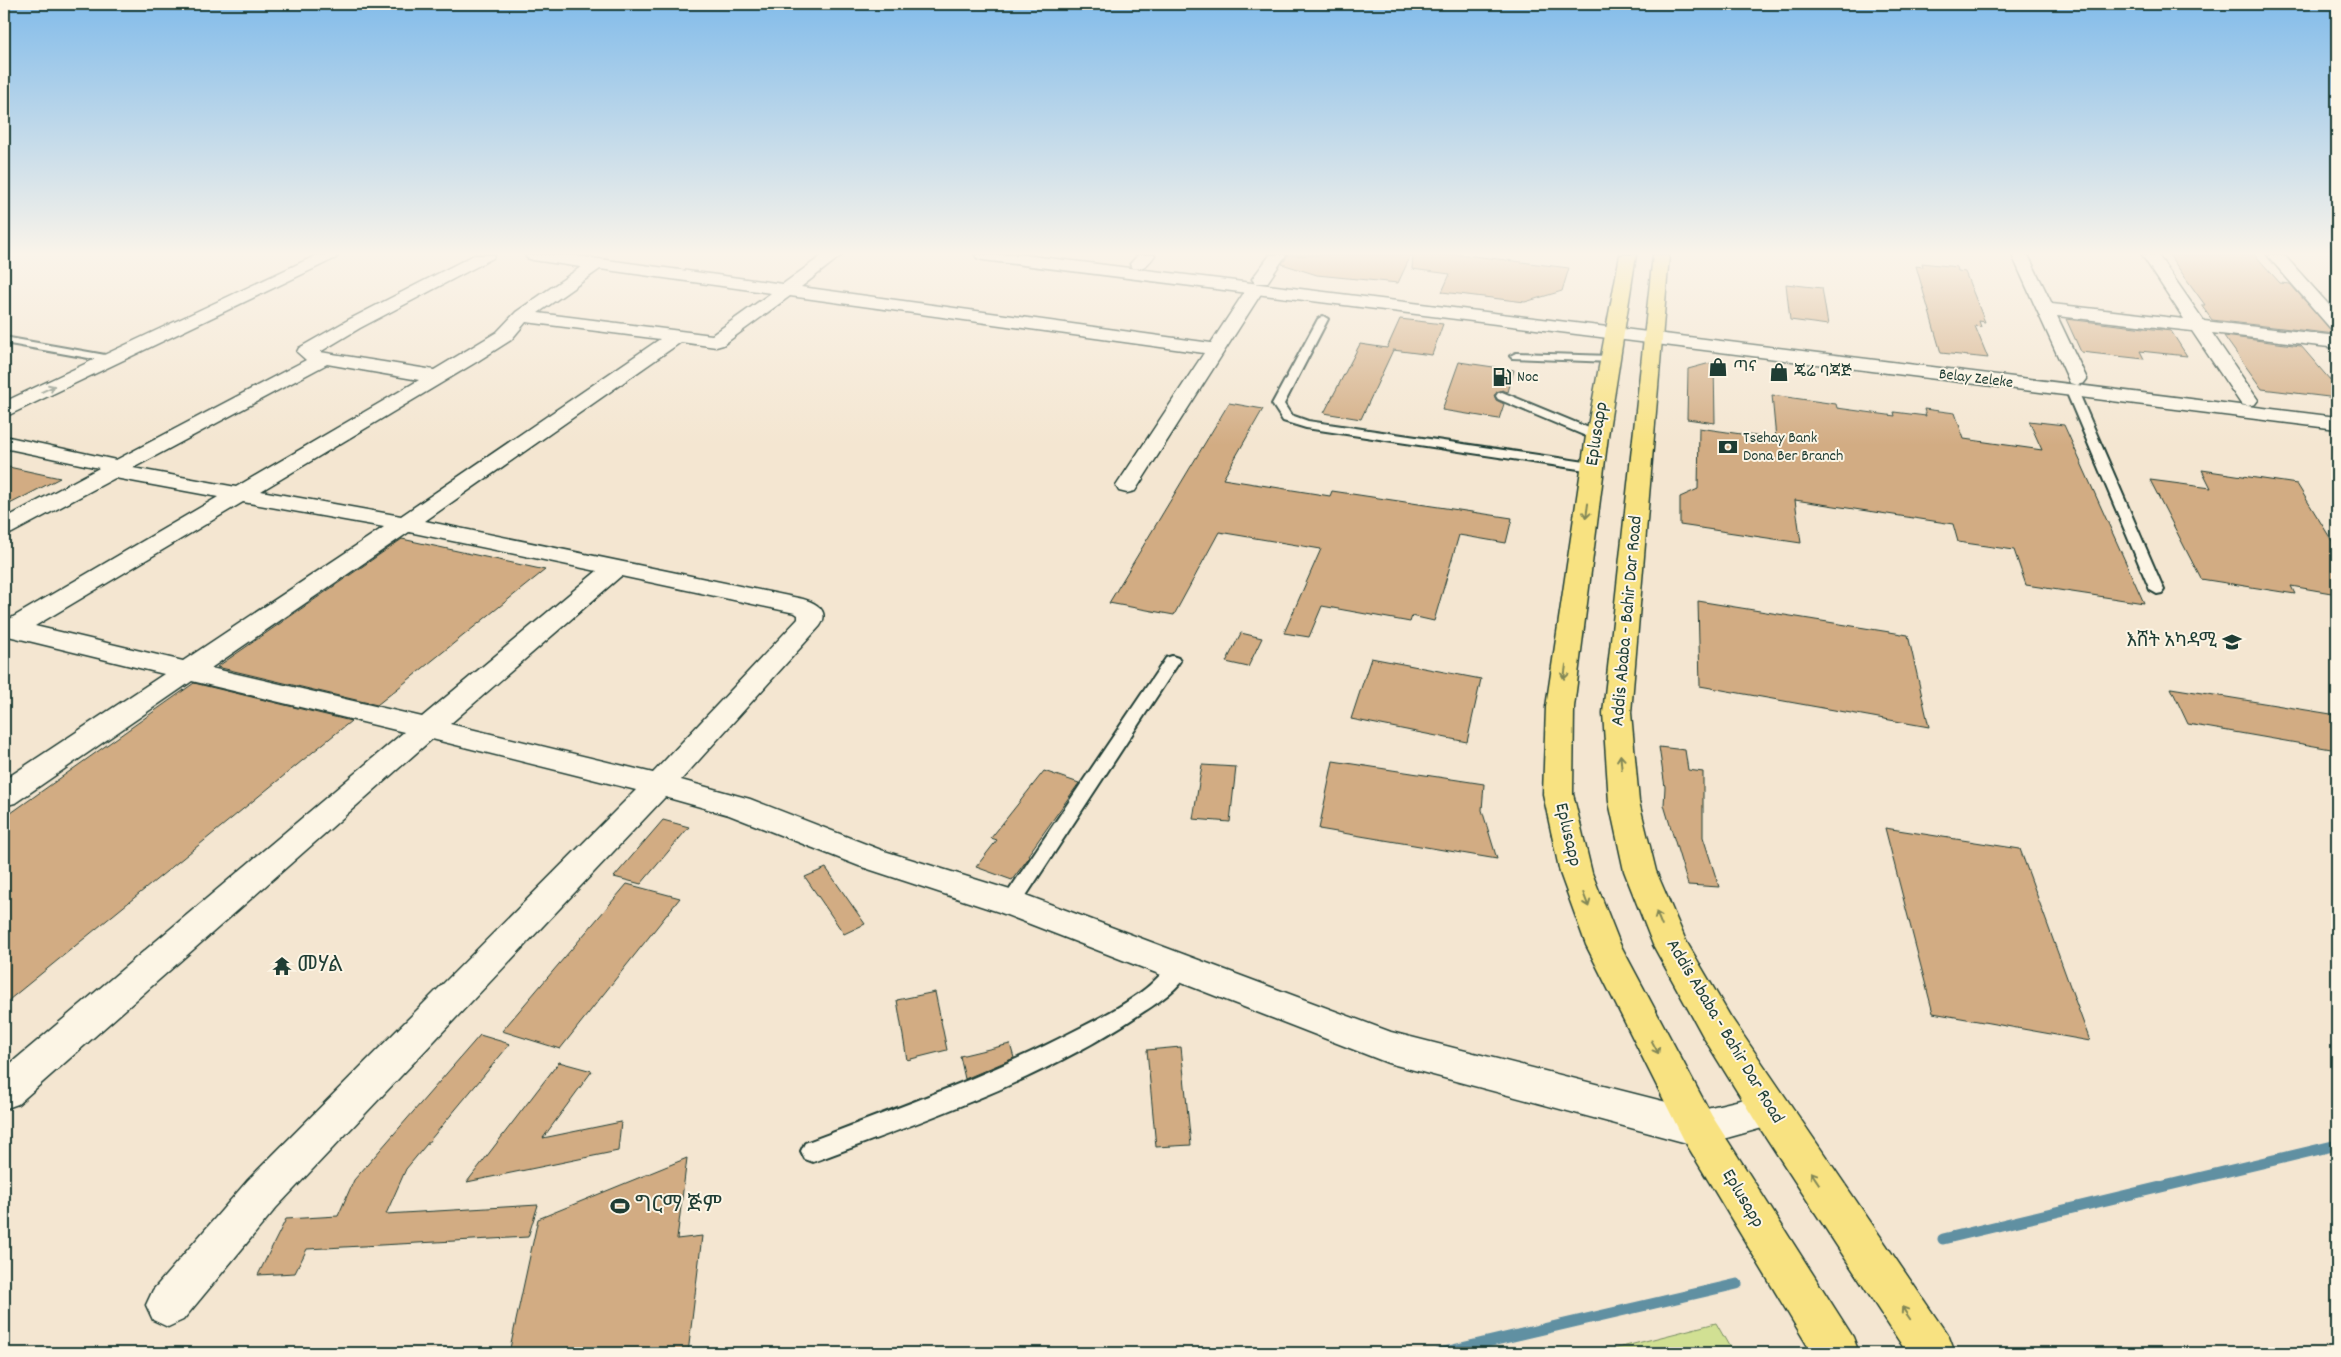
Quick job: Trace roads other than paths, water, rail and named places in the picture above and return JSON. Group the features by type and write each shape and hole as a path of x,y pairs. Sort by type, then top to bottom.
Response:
{"highway":[{"name":"Eplusapp","path":"1617,318 1596,436 1560,707 1558,794 1576,873 1603,945 1698,1128 1836,1353"},
{"name":"Addis Ababa - Bahir Dar Road","path":"1655,318 1617,713 1624,802 1640,871 1670,945 1717,1027 1770,1110 1933,1353"}],"street":[{"path":"4,393 164,318"},
{"path":"4,410 197,318"},
{"path":"365,318 306,352 309,355 324,358 438,376"},
{"path":"8,628 438,376 504,336 520,318"},
{"path":"540,318 716,341 748,318"},
{"path":"993,318 1215,349"},
{"path":"1127,486 1235,318"},
{"name":"Belay Zeleke","path":"1480,318 1614,339 1654,333 2074,385 2337,424"},
{"path":"2049,318 2074,385"},
{"path":"2130,318 2337,342"},
{"path":"2195,318 2248,400"},
{"path":"4,795 405,524 678,336"},
{"path":"4,528 324,358"},
{"name":"Belay Zeleke","path":"2074,385 2248,400 2337,412"},
{"path":"4,442 107,463 112,471 405,524 803,607 811,612 811,620 659,785 262,1194 168,1305"},
{"path":"4,1092 426,728 615,569"},
{"path":"8,628 426,728 739,806 870,858 1011,902 1388,1048 1698,1128 1770,1110"}],"lane":[{"path":"1322,319 1278,404 1287,418 1316,426 1592,467"},
{"path":"1516,356 1614,339"},
{"path":"4,340 111,359"},
{"path":"2074,385 2157,590"},
{"path":"1502,396 1596,436"},
{"path":"1011,902 1172,662"},
{"path":"812,1151 903,1118 1034,1063 1110,1023 1153,995 1180,969"}],"waterway":[{"path":"1943,1239 2337,1145"},
{"path":"1440,1353 1737,1284"}],"place":[{"name":"ጣና","path":"1718,367"},
{"name":"ጄሬ ባጃጅ","path":"1779,372"},
{"name":"Noc","path":"1502,377"},
{"name":"Tsehay Bank Dona Ber Branch","path":"1728,447"},
{"name":"እሸት አካዳሚ","path":"2232,642"},
{"name":"መሃል","path":"282,966"},
{"name":"ግርማ ጅም","path":"620,1206"}]}
